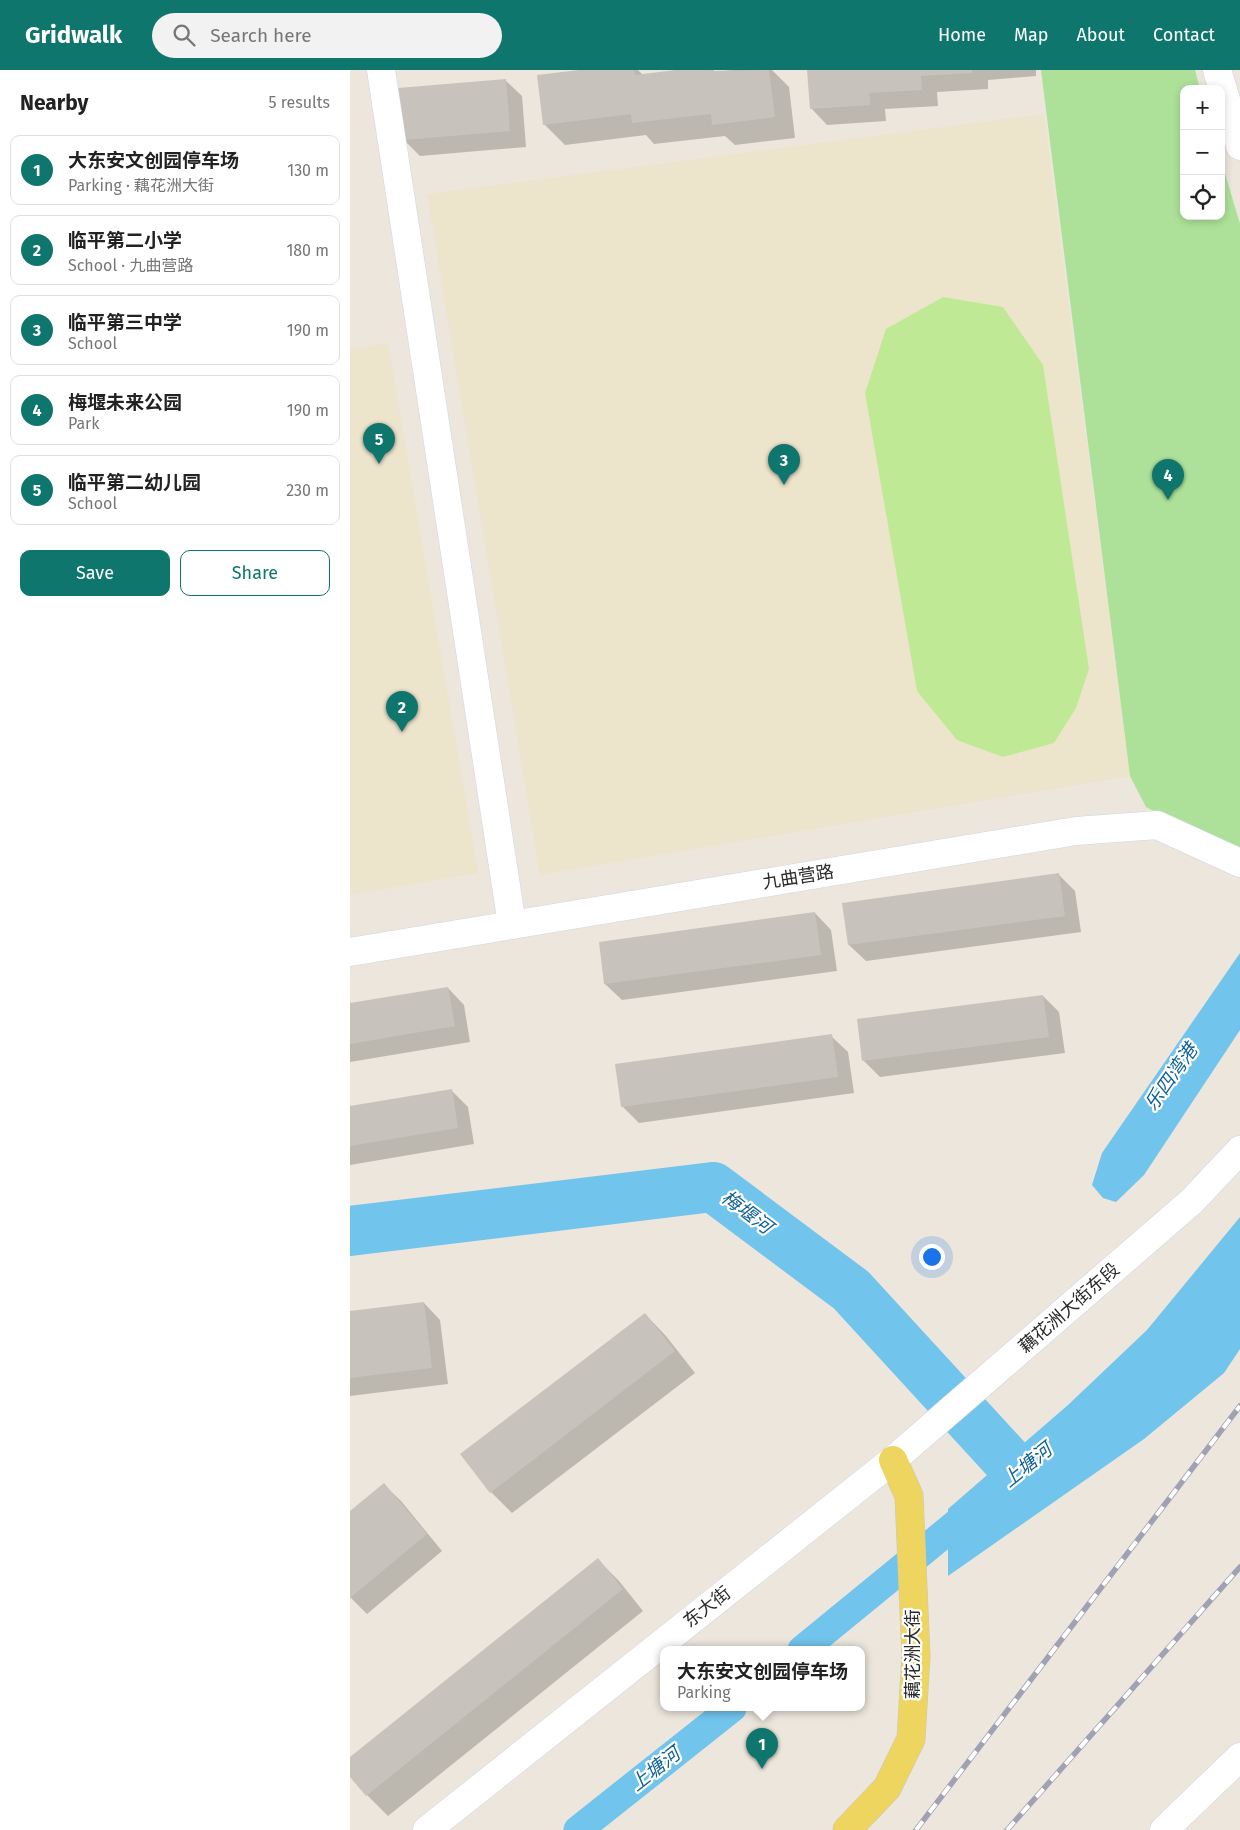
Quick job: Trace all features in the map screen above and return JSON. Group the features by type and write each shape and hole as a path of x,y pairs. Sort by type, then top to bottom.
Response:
{"main road":[{"name":"藕花洲大街","path":"847,1830 887,1788 910,1739 916,1656 909,1496 894,1459"}],"street":[{"path":"381,70 512,925"},
{"path":"1217,70 1240,146"},
{"name":"九曲营路","path":"350,952 1076,831 1157,825 1239,862"},
{"name":"藕花洲大街东段","path":"894,1459 1192,1201 1240,1150"},
{"name":"东大街","path":"427,1830 894,1459"},
{"path":"1164,1830 1240,1757"}],"shaded area":[{"path":"1044,114 1130,776 540,875 427,194"},
{"path":"388,343 478,873 350,895 350,350"}],"green space":[{"path":"1041,70 1195,70 1199,85 1180,85 1180,220 1225,220 1225,173 1240,224 1240,854 1146,807 1130,776"},
{"path":"943,297 1003,307 1043,365 1089,669 1076,708 1054,743 1003,757 957,740 917,691 865,393 886,329"}],"water":[{"name":"乐四湾港","path":"1240,953 1240,1030 1144,1175 1116,1202 1103,1198 1092,1185 1102,1153"},
{"path":"1240,1217 1240,1349 1224,1373 1144,1439 948,1576 948,1509 1068,1405 1147,1330"}],"building":[{"path":"579,70 634,70 635,75 675,70 769,70 775,117 712,125 711,114 632,123 631,114 543,125 537,75"},
{"path":"807,70 972,70 972,73 921,76 922,90 869,93 870,105 810,109"},
{"path":"506,79 510,131 403,140 398,88"},
{"path":"1059,873 1065,916 848,945 842,903"},
{"path":"815,912 821,955 604,984 599,942"},
{"path":"448,987 455,1026 350,1044 350,1003"},
{"path":"1043,995 1049,1037 862,1061 857,1019"},
{"path":"832,1034 838,1077 621,1107 615,1064"},
{"path":"452,1089 458,1128 350,1146 350,1106"},
{"path":"424,1302 432,1368 350,1378 350,1311"},
{"path":"645,1313 675,1351 490,1493 460,1454"},
{"path":"384,1483 427,1534 350,1598 350,1511"},
{"path":"598,1558 623,1589 366,1796 350,1777 350,1757"}],"waterway":[{"name":"梅堰河","path":"350,1231 713,1187 851,1290 1018,1472"},
{"name":"上塘河","path":"807,1646 978,1506"},
{"name":"上塘河","path":"578,1830 728,1711"}],"railway":[{"path":"916,1830 1240,1406"},
{"path":"1007,1830 1240,1567"}],"place":[{"name":"临平第二幼儿园","path":"379,464"},
{"name":"临平第三中学","path":"784,485"},
{"name":"梅堰未来公园","path":"1168,500"},
{"name":"临平第二小学","path":"402,732"},
{"name":"大东安文创园停车场","path":"762,1769"}]}
